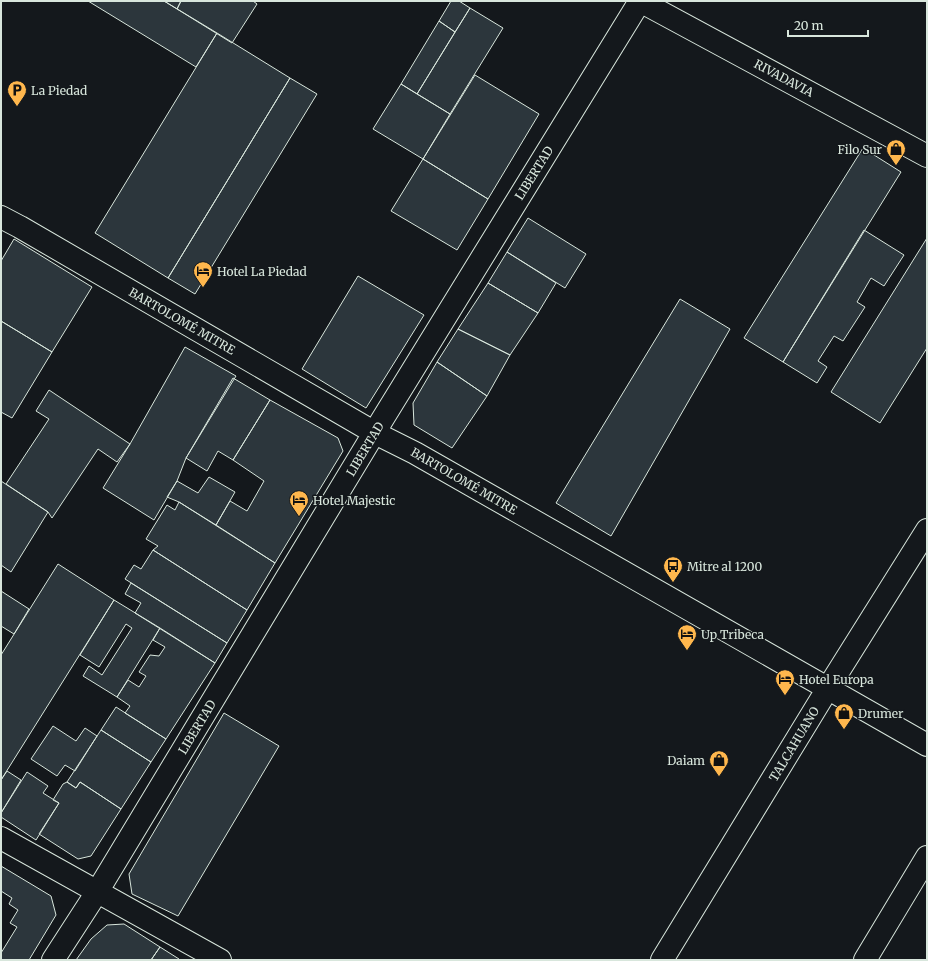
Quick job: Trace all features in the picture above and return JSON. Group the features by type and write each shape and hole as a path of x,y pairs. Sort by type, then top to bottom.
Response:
{"street":[{"name":"RIVADAVIA","path":"640,1 927,156"},
{"name":"LIBERTAD","path":"53,960 97,892 375,433 640,1"},
{"name":"BARTOLOMÉ MITRE","path":"1,217 375,433 415,453 927,745"},
{"name":"TALCAHUANO","path":"662,960 828,688 927,530"},
{"path":"1,838 220,960"},
{"path":"865,960 927,857"}],"building":[{"path":"88,1 164,1 217,33 196,67"},
{"path":"164,1 181,1 177,9"},
{"path":"181,1 253,1 257,4 232,43 177,9"},
{"path":"451,1 459,1 470,8 455,32 439,21"},
{"path":"470,8 503,28 450,114 417,94"},
{"path":"439,21 455,32 417,94 401,84"},
{"path":"217,33 290,78 168,278 95,233"},
{"path":"475,75 539,114 488,199 423,159"},
{"path":"290,78 317,94 195,294 168,278"},
{"path":"401,84 450,114 423,159 373,129"},
{"path":"863,148 901,172 783,362 744,338"},
{"path":"423,159 488,199 457,250 391,211"},
{"path":"528,218 586,254 565,288 507,252"},
{"path":"864,230 904,255 884,286 871,278 857,302 865,307 843,341 834,336 818,361 827,367 817,383 783,362"},
{"path":"927,238 927,348 880,423 831,392"},
{"path":"14,239 92,287 52,352 1,321 1,261"},
{"path":"507,252 556,283 538,313 488,283"},
{"path":"358,276 424,315 366,408 302,369"},
{"path":"488,283 538,313 510,355 458,329"},
{"path":"680,299 730,329 611,536 556,503"},
{"path":"1,321 52,352 12,418 1,412"},
{"path":"458,329 510,355 487,396 437,362"},
{"path":"185,347 236,376 186,458 177,481 154,520 103,488 130,444"},
{"path":"437,362 487,396 452,448 414,425 413,403"},
{"path":"233,378 270,400 233,460 218,451 207,471 186,458"},
{"path":"49,390 130,444 117,462 98,449 52,518 48,512 6,484 49,419 36,411"},
{"path":"270,400 338,438 343,451 275,563 216,525 230,501 247,511 264,481 233,460"},
{"path":"209,477 235,492 216,525 179,502 167,497 177,481 198,493"},
{"path":"1,481 48,512 11,572 1,565"},
{"path":"179,502 275,563 247,610 153,550 158,546 146,539 167,505 175,510"},
{"path":"153,550 247,610 227,643 125,579 134,565 141,569"},
{"path":"58,564 114,600 1,780 1,655"},
{"path":"131,583 227,643 215,663 135,613 141,603 125,594"},
{"path":"1,591 29,609 14,634 1,626"},
{"path":"114,600 160,628 117,697 83,676 89,666 102,675 132,628 126,624 99,667 80,655"},
{"path":"160,628 215,663 166,739 125,713 130,706 117,697 128,680 139,687 146,676 139,672 150,655 159,656 165,647 153,640"},
{"path":"116,707 166,739 151,762 101,730"},
{"path":"224,713 279,746 178,916 132,894 129,874"},
{"path":"53,726 76,741 85,728 97,736 75,771 65,765 57,776 31,759"},
{"path":"101,730 151,762 121,809 80,782 76,788 67,782"},
{"path":"7,771 21,780 1,813 1,780"},
{"path":"27,772 48,786 43,793 59,803 36,840 1,817 1,813"},
{"path":"67,782 76,788 80,782 121,809 91,856 78,859 39,834 59,803 53,800 63,784"},
{"path":"1,866 51,896 56,915 29,960 1,960 1,953 17,927 10,923 18,910 9,904 12,898 1,891"},
{"path":"124,924 160,947 151,960 76,960 91,939 107,925"},
{"path":"160,947 179,959 151,960"}],"place":[{"name":"La Piedad","path":"17,107"},
{"name":"Filo Sur","path":"896,166"},
{"name":"Hotel La Piedad","path":"203,288"},
{"name":"Hotel Majestic","path":"299,517"},
{"name":"Mitre al 1200","path":"673,583"},
{"name":"Up Tribeca","path":"687,651"},
{"name":"Hotel Europa","path":"785,696"},
{"name":"Drumer","path":"844,730"},
{"name":"Daiam","path":"719,777"}]}
